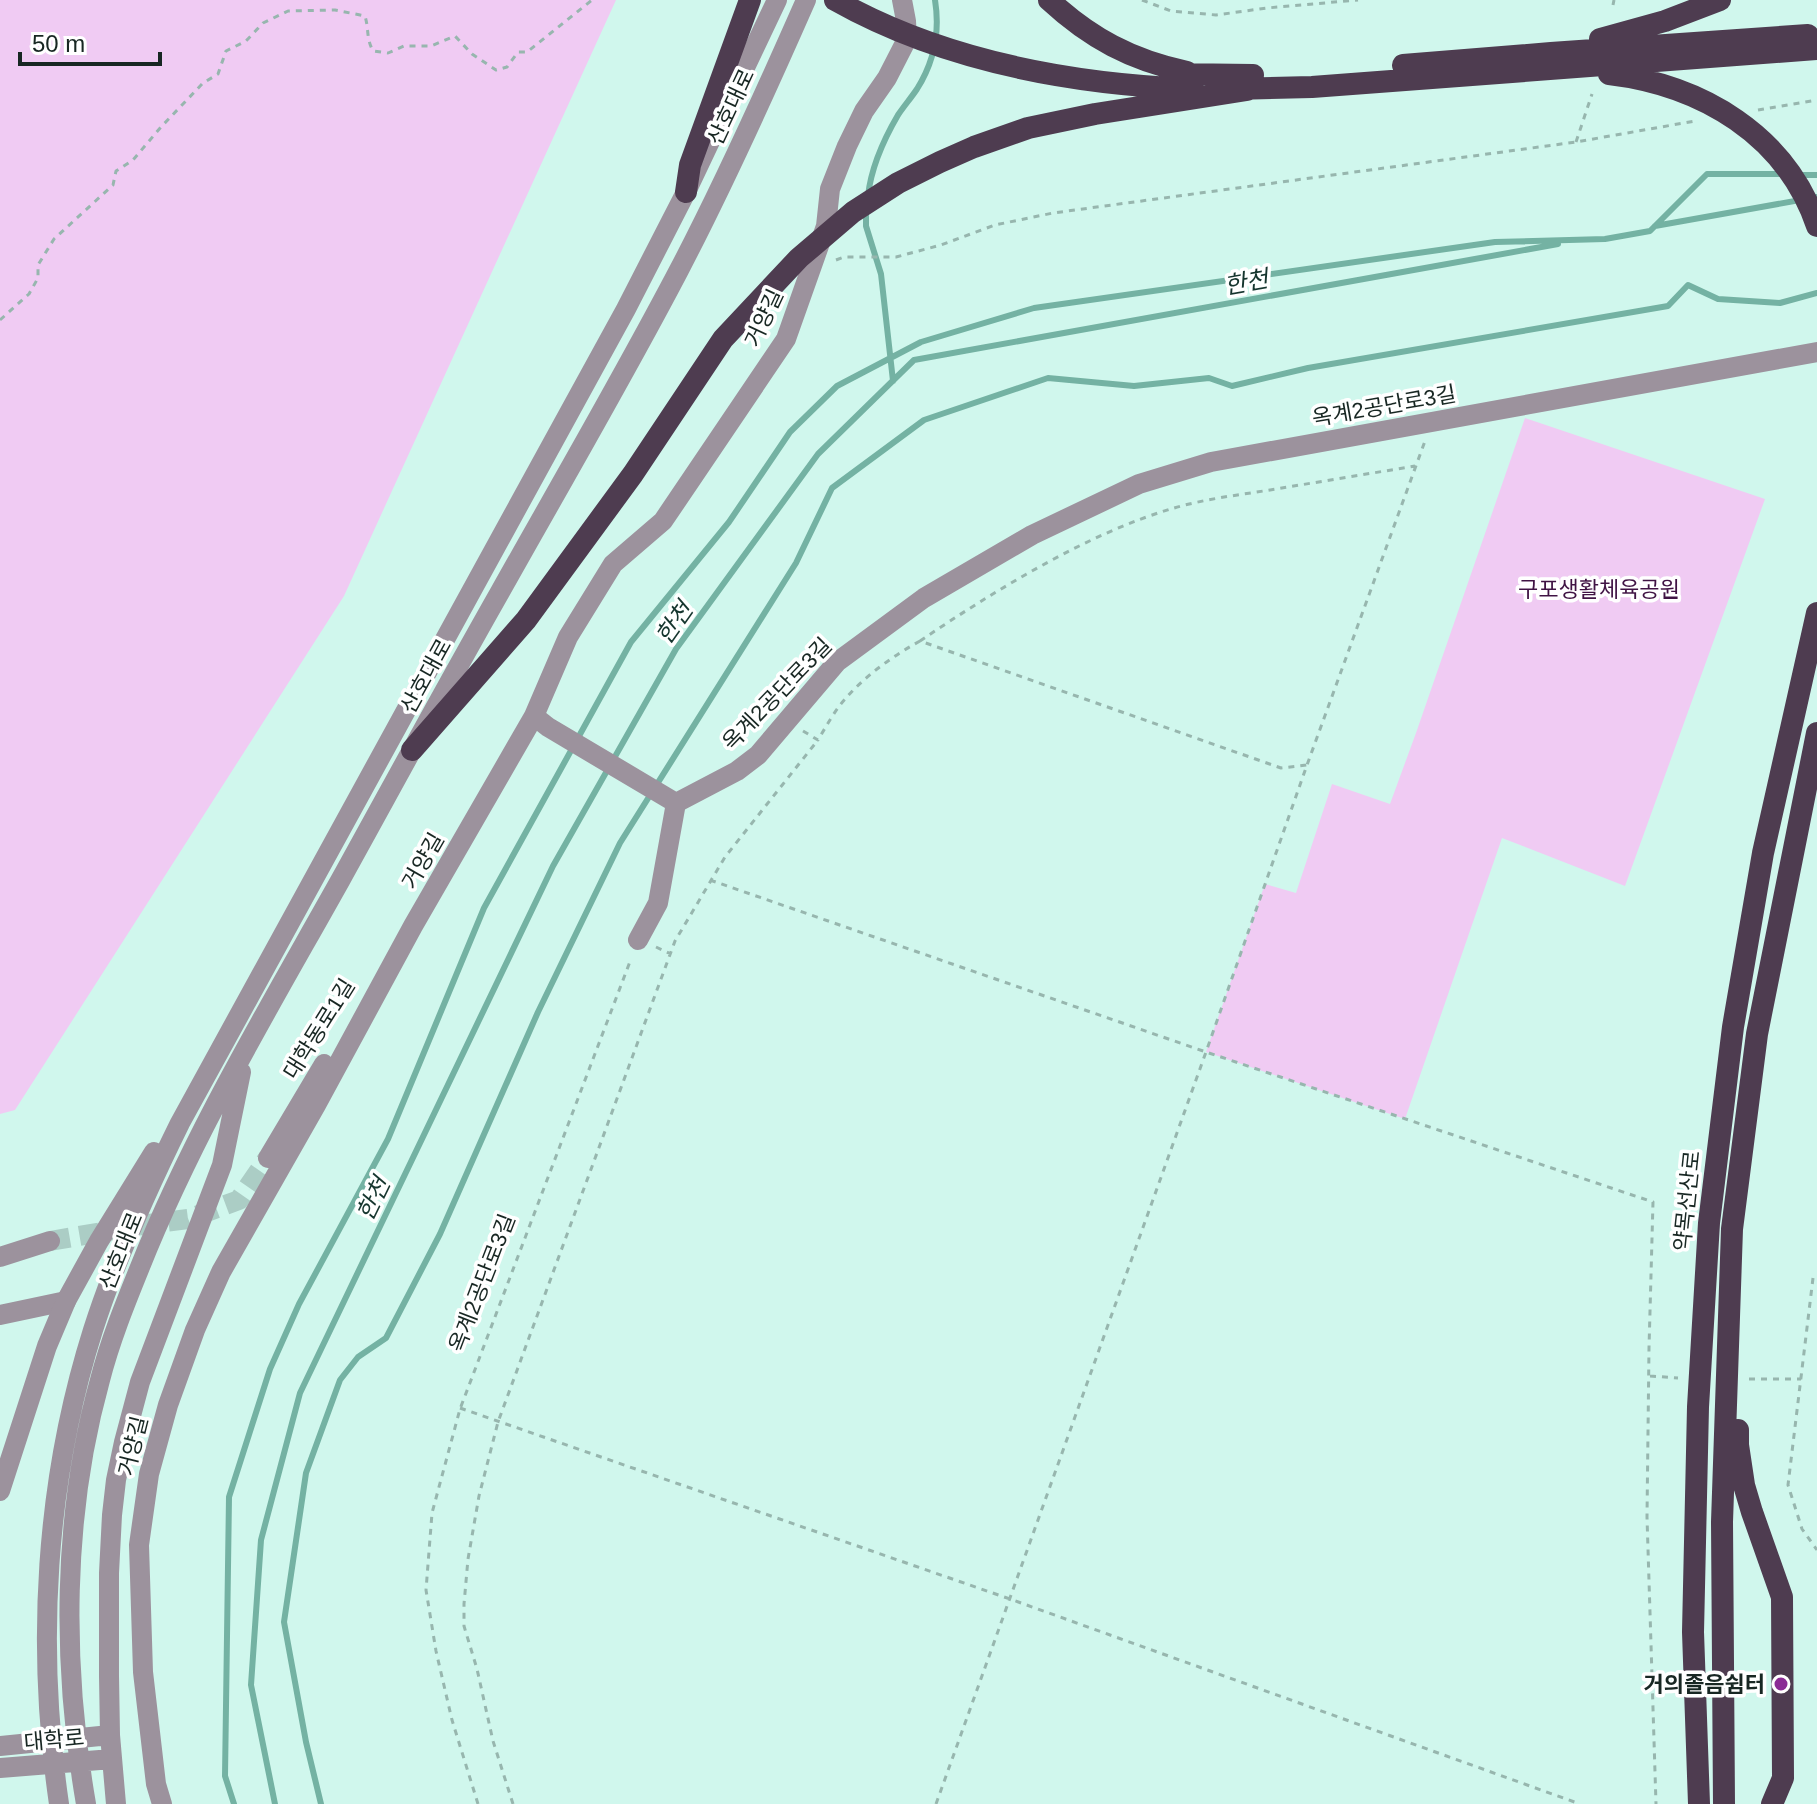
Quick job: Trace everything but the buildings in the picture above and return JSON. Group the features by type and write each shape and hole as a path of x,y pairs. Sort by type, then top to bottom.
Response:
{"highway":[{"path":"686,192 690,165 750,0"},
{"path":"835,0 892,29 941,47 1127,71 1203,76 1817,49"},
{"path":"866,0 899,17 1058,76 1120,84 1247,90 1312,87 1817,34"},
{"path":"1049,0 1089,33 1112,47 1154,63 1203,76"},
{"path":"1556,61 1720,0"},
{"path":"1556,61 1668,87 1694,96 1737,119 1756,134 1790,173 1803,193 1817,226"},
{"path":"412,750 526,620 633,474 723,339 799,258 853,212 898,183 974,147 1028,128 1247,90"},
{"path":"1801,683 1817,595"},
{"name":"약목선산로","path":"1699,1804 1693,1632 1698,1407 1709,1223 1733,1027 1763,853 1817,613"},
{"path":"1724,1804 1722,1522 1732,1229 1757,1034 1817,733"},
{"path":"1744,1139 1737,1353 1738,1445 1744,1485 1782,1597 1783,1778 1772,1804"}],"street":[{"name":"산호대로","path":"59,1804 48,1690 47,1615 55,1511 78,1384 93,1329 131,1228 196,1093 561,430 686,192 777,0"},
{"name":"산호대로","path":"86,1804 77,1747 69,1633 71,1555 89,1422 99,1381 150,1240 244,1053 680,268 806,0"},
{"name":"거양길","path":"162,1804 156,1784 143,1672 139,1545 149,1474 168,1405 195,1330 221,1272 413,926 541,721 568,637 613,564 663,521 786,339 826,226 830,189 847,146 907,39 902,0"},
{"name":"옥계2공단로3길","path":"671,800 737,771 758,755 837,662 924,598 1032,535 1139,484 1211,462 1817,352"},
{"path":"541,721 671,800 658,903 638,940"},
{"name":"대학동로1길","path":"268,1158 322,1067 413,926"},
{"path":"116,1804 110,1735 109,1573 112,1515 124,1442 140,1382 222,1165 244,1053"},
{"path":"0,1491 47,1346 66,1301 145,1165 196,1093"},
{"path":"0,1257 50,1241"},
{"path":"0,1315 66,1301"},
{"name":"대학로","path":"0,1746 110,1735"},
{"name":"대학로","path":"0,1768 112,1759"}],"path":[{"path":"0,320 29,294 38,278 38,265 54,239 113,185 116,171 133,160 203,83 218,74 226,51 246,41 263,23 288,11 335,10 365,16 367,40 373,51 388,53 404,46 431,46 455,36 472,54 496,70 507,67 518,52 527,52 592,0"},
{"path":"1142,0 1171,11 1216,15 1358,0"},
{"path":"1576,142 1592,94"},
{"path":"1757,110 1817,100"},
{"path":"844,257 896,257 941,245 995,225 1053,213 1576,142 1697,121"},
{"path":"936,1804 1432,422"},
{"path":"513,1804 493,1741 464,1626 468,1559 479,1496 498,1422 675,941 725,857 818,740 835,711 868,676 1029,573 1110,533 1162,512 1215,499 1416,466"},
{"path":"920,641 1281,768 1307,765"},
{"path":"786,720 818,740"},
{"path":"710,880 1206,1052 1653,1202 1647,1517 1656,1804"},
{"name":"옥계2공단로3길","path":"478,1804 452,1720 426,1590 432,1513 460,1408 638,940"},
{"path":"1813,1278 1788,1485 1802,1529 1817,1550"},
{"path":"1811,1297 1817,1295"},
{"path":"1648,1376 1682,1379"},
{"path":"1749,1379 1801,1379"},
{"path":"460,1408 1010,1599 1580,1804"}],"green space":[{"path":"0,0 616,0 344,596 15,1110 0,1114"},
{"name":"구포생활체육공원","path":"1525,418 1765,499 1625,886 1502,838 1405,1119 1206,1052 1265,884 1296,893 1332,784 1390,804"}],"waterway":[{"path":"868,196 883,144 898,115 923,79 931,57 936,35 935,0"},
{"path":"234,1804 225,1776 229,1497 270,1369 299,1304 388,1139 484,908 631,642 729,522 790,432 837,386 921,342 1034,308 1495,242 1605,239 1650,231 1707,174 1784,174"},
{"path":"1799,175 1817,175"},
{"name":"한천","path":"1655,226 1817,197"},
{"path":"866,211 866,226 881,274 893,381"},
{"name":"한천","path":"275,1804 251,1685 261,1540 300,1393 553,866 676,649 818,454 914,360 1558,244"},
{"path":"321,1804 284,1622 306,1473 340,1380 358,1357 386,1338 440,1234 538,1012 620,843 796,563 832,488 924,420 1048,378 1134,386 1209,378 1232,386 1308,368 1668,306 1688,285 1718,299 1780,303 1817,293"}],"tunnel":[{"path":"50,1241 188,1219 239,1200 268,1158"}],"place":[{"name":"거의졸음쉼터","path":"1781,1684"}]}
